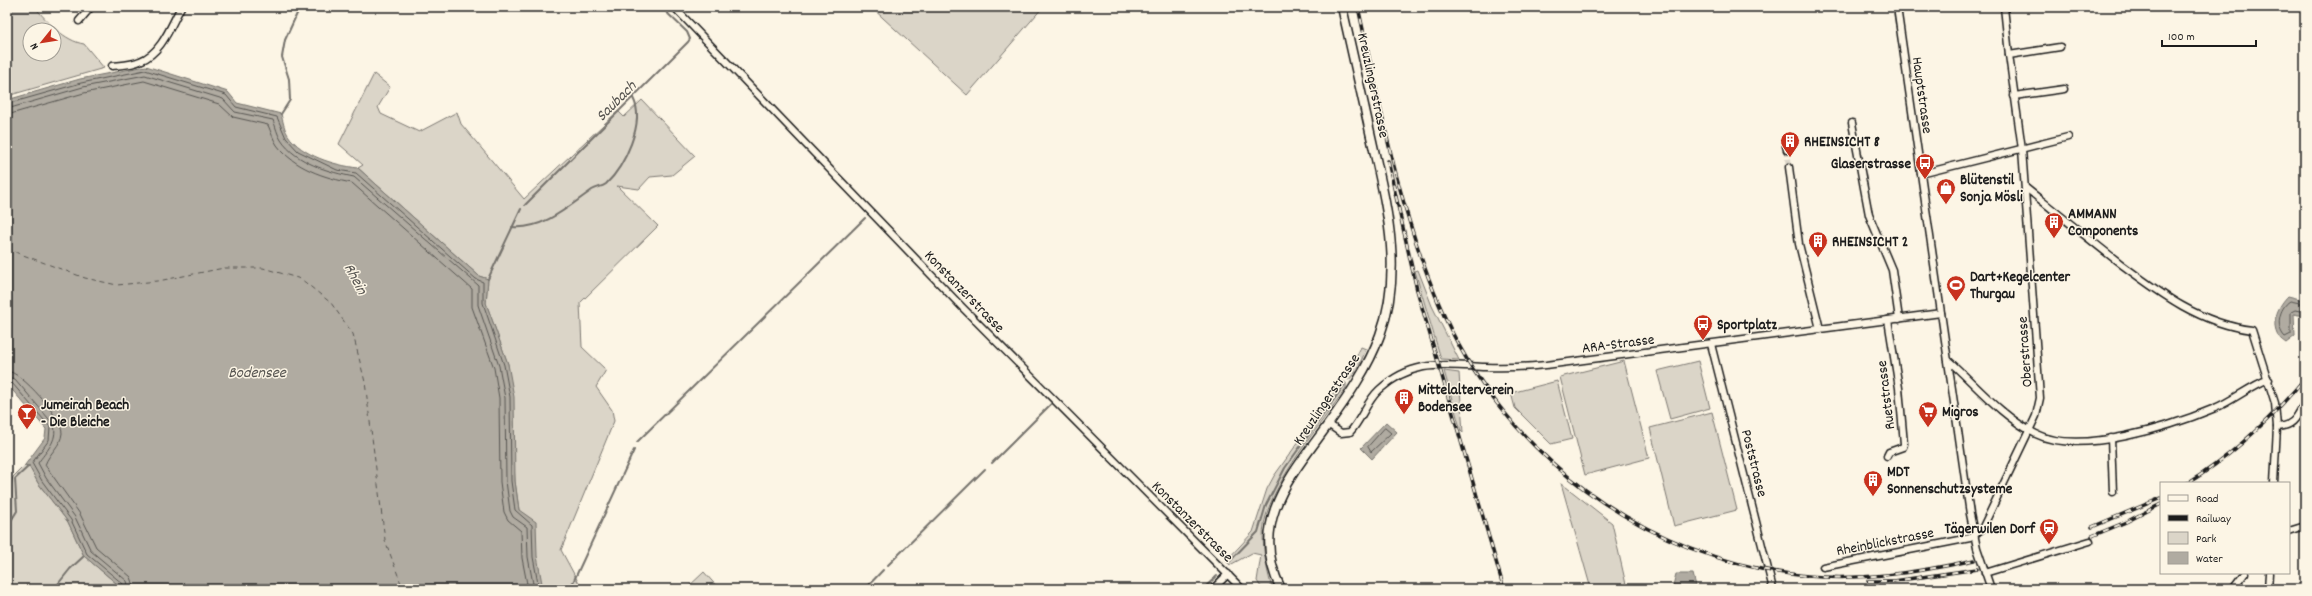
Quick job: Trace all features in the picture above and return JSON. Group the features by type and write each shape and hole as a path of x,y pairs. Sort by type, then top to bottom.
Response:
{"main road":[{"name":"Kreuzlingerstrasse","path":"1281,589 1270,553 1270,528 1275,505 1285,484 1363,374 1376,345 1388,304 1392,261 1386,210 1342,7"}],"street":[{"path":"79,22 91,7"},
{"path":"112,66 141,61 148,57 170,30 182,7"},
{"name":"Konstanzerstrasse","path":"674,7 896,239 1242,589"},
{"name":"Hauptstrasse","path":"1897,7 1974,536 1991,589"},
{"name":"Oberstrasse","path":"1974,536 1982,529 2036,416 2040,398 2026,188 2004,7"},
{"path":"2009,54 2060,47"},
{"path":"2014,96 2064,89"},
{"path":"1852,123 1869,215 1892,270 1899,319"},
{"path":"1921,174 2068,137"},
{"path":"1789,167 1799,244 1820,329"},
{"path":"2026,188 2169,299 2205,318 2239,329 2252,330 2269,379 2274,400 2277,427 2274,482"},
{"name":"ARA-Strasse","path":"1328,424 1342,433 1350,432 1370,399 1388,382 1399,375 1428,365 1511,368 1711,344 1941,313"},
{"name":"Ruetstrasse","path":"1887,456 1889,452 1903,448 1904,444 1899,388 1888,320"},
{"name":"Poststrasse","path":"1711,344 1773,589"},
{"path":"1948,360 1984,395 2029,430 2048,437 2079,442 2111,438 2171,426 2227,403 2259,383 2269,379"},
{"path":"2277,427 2285,426 2295,420 2305,402"},
{"path":"2111,438 2113,492"},
{"path":"2290,531 2305,526"},
{"name":"Rheinblickstrasse","path":"1823,567 1974,536"},
{"path":"1985,573 2090,541"},
{"path":"1213,589 1228,574"},
{"path":"2233,589 2244,574"},
{"path":"2268,589 2269,574"}],"green space":[{"path":"7,7 35,7 48,22 22,22 22,62 62,62 62,34 84,44 104,68 7,96"},
{"path":"871,7 1043,7 967,95"},
{"path":"374,74 390,87 378,107 381,114 419,132 457,112 461,124 524,199 618,111 624,117 642,100 695,156 672,175 650,177 639,189 617,186 658,226 580,303 582,347 606,370 596,387 612,410 614,421 561,550 582,589 530,589 515,481 508,364 486,303 488,279 479,276 358,168 363,165 339,144"},
{"path":"1418,270 1432,306 1459,360 1441,359 1415,271"},
{"path":"1361,347 1366,349 1358,369 1349,380 1346,378"},
{"path":"1624,361 1649,458 1585,475 1560,377"},
{"path":"1698,361 1710,408 1670,419 1657,371"},
{"path":"1444,371 1459,373 1463,433 1461,431"},
{"path":"1342,381 1346,383 1346,388 1287,472 1269,508 1264,524 1263,539 1271,585 1267,588 1261,587 1257,581 1261,555 1252,553 1230,565 1226,561 1253,532 1267,489 1274,476"},
{"path":"1557,381 1572,439 1551,444 1515,408 1511,393"},
{"path":"1712,412 1737,510 1674,526 1650,428"},
{"path":"25,465 29,466 38,483 68,522 84,556 123,589 61,589 62,587 55,589 51,586 49,589 7,589 7,496 13,477"},
{"path":"1561,483 1612,523 1627,589 1591,589"},
{"path":"704,572 719,589 686,589"}],"water":[{"name":"Bodensee","path":"146,66 228,92 237,103 281,114 288,135 301,149 329,162 358,168 479,276 488,279 486,303 508,364 514,397 515,481 519,510 536,522 537,556 543,589 123,589 84,556 68,522 38,483 29,466 25,465 45,438 46,429 7,384 7,100 80,79"},
{"path":"2288,296 2304,300 2303,316 2294,314 2295,336 2286,343 2281,339 2275,329 2275,319 2279,309"},
{"path":"1386,422 1397,432 1372,459 1361,448"},
{"path":"1676,574 1693,574 1696,586 1672,589"}],"waterway":[{"path":"281,114 290,100 289,79 282,57 285,40 300,7"},
{"name":"Saubach","path":"525,205 688,42 690,39 687,32 661,7"},
{"path":"512,227 523,227 545,221 555,216 592,190 606,184 620,167 631,144 637,119 633,98"},
{"name":"Saubach","path":"488,279 521,209"},
{"path":"637,442 865,218"},
{"path":"1229,562 1258,532 1266,505 1285,468 1345,384"},
{"path":"992,463 1053,402"},
{"path":"570,589 634,450"},
{"path":"7,527 17,511 15,479 29,466"},
{"path":"888,565 985,469"},
{"path":"54,589 70,569 84,556"},
{"path":"865,589 883,570"},
{"path":"1203,589 1217,576"}],"ferry route":[{"path":"7,249 85,278 117,285 158,281 224,268 263,268 301,279 331,303 353,334 365,382 385,540 403,589"}],"tunnel":[{"path":"1787,150 1789,167"}],"railway":[{"path":"1358,7 1383,120 1402,195 1425,268 1439,304 1466,358 1500,408 1540,452 1586,490 1636,522 1690,548 1747,566 1807,576 1849,577 1912,572 1974,560"},
{"path":"1388,161 1417,290 1504,589"},
{"path":"2190,482 2220,461 2251,435 2279,408 2305,378"},
{"path":"2092,527 2160,498"},
{"path":"2092,536 2126,522 2160,505"},
{"path":"1868,581 1894,581 1977,569"}],"place":[{"name":"RHEINSICHT 8","path":"1790,158"},
{"name":"Glaserstrasse","path":"1925,180"},
{"name":"Blütenstil Sonja Mösli","path":"1946,205"},
{"name":"AMMANN Components","path":"2054,239"},
{"name":"RHEINSICHT 2","path":"1818,258"},
{"name":"Dart+Kegelcenter Thurgau","path":"1956,302"},
{"name":"Sportplatz","path":"1703,341"},
{"name":"Mittelalterverein Bodensee","path":"1404,415"},
{"name":"Migros","path":"1928,428"},
{"name":"Jumeirah Beach - Die Bleiche","path":"27,430"},
{"name":"MDT Sonnenschutzsysteme","path":"1873,497"},
{"name":"Tägerwilen Dorf","path":"2049,545"}],"water label":[{"name":"Rhein","path":"357,278"}]}
